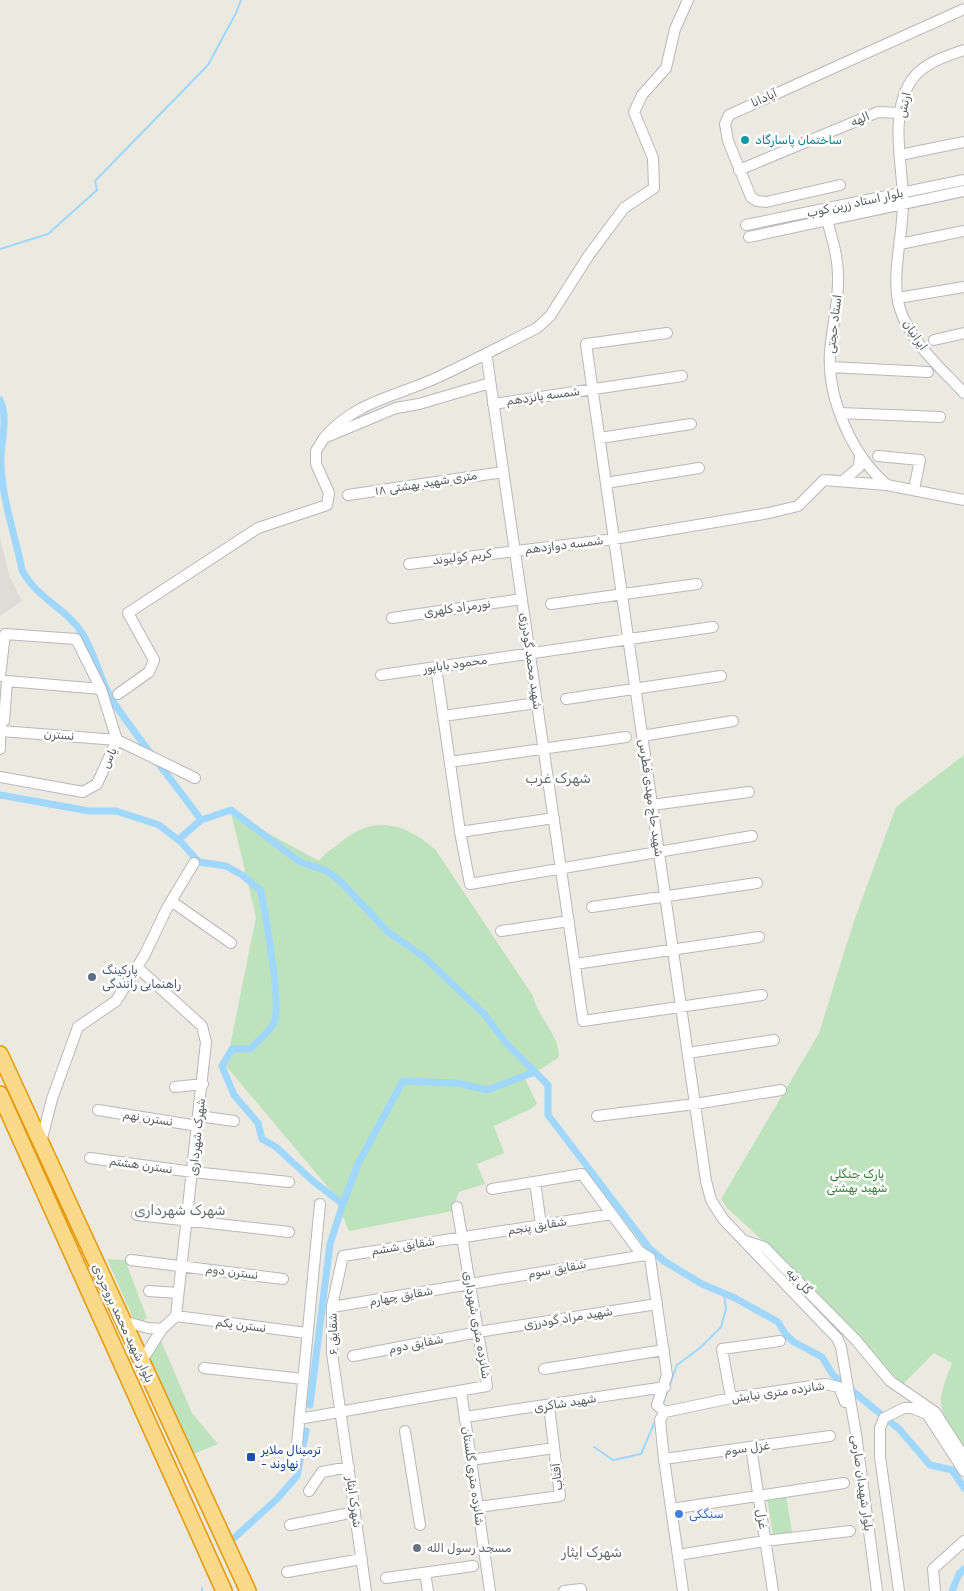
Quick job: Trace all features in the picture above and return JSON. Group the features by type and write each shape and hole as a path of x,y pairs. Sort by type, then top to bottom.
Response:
{"highway":[{"name":"بلوار شهید محمد بروجردی","path":"0,1054 248,1591"},
{"name":"بلوار شهید محمد بروجردی","path":"0,1094 224,1591"}],"street":[{"path":"118,694 149,672 154,660 128,613 258,528 327,505 329,494 316,464 316,451 337,422 355,410 433,379 537,328 550,316 589,255 624,208 654,188 653,158 634,112 642,95 666,68 675,29 688,0"},
{"name":"آپادانا","path":"840,185 766,202 757,201 751,197 725,130 724,124 729,115 964,8"},
{"name":"ارتش","path":"903,204 900,114 908,86 919,72 931,64 964,50"},
{"name":"الهه","path":"739,170 878,112 900,114"},
{"path":"900,155 964,142"},
{"name":"بلوار استاد زرین کوب","path":"746,225 964,180"},
{"name":"بلوار استاد زرین کوب","path":"749,237 964,191"},
{"name":"ایرانیان","path":"903,204 898,298 906,325 917,342 964,394"},
{"name":"استاد حجتی","path":"827,220 838,262 830,368 840,413 860,453 875,474 887,485"},
{"path":"900,244 964,231"},
{"path":"898,298 964,286"},
{"name":"شهید حاج مهدی فطرس","path":"666,333 586,344 695,1104 711,1200 723,1218 744,1240"},
{"path":"934,340 964,333"},
{"name":"شهید محمد گودرزی","path":"487,359 583,1021 681,1007"},
{"path":"830,368 928,372"},
{"name":"شمسه پانزدهم","path":"493,404 682,376"},
{"path":"324,438 396,408 427,402 490,383"},
{"path":"840,413 940,418"},
{"path":"600,438 690,424"},
{"path":"844,480 859,467 860,453"},
{"path":"878,456 920,460 914,489"},
{"path":"606,483 699,468"},
{"name":"۱۸ متری شهید بهشتی","path":"348,495 503,472"},
{"name":"شمسه دوازدهم","path":"514,551 614,539 706,525 798,506 824,480 844,480"},
{"path":"844,480 914,489 964,500"},
{"name":"کریم کولیوند","path":"409,564 514,551"},
{"path":"552,604 697,584"},
{"name":"نورمراد کلهری","path":"392,618 522,599"},
{"name":"محمود باباپور","path":"381,675 713,627"},
{"name":"یاس","path":"0,777 83,792 97,784 117,740 100,689 76,639 5,634 2,677"},
{"path":"436,667 460,832 470,884 752,836"},
{"path":"566,699 721,676"},
{"path":"0,749 0,728 4,720 2,677 100,689"},
{"path":"443,716 537,703"},
{"path":"642,736 733,721"},
{"name":"نسترن","path":"0,728 117,740"},
{"path":"450,762 626,737"},
{"path":"117,740 195,778"},
{"path":"652,805 749,792"},
{"path":"460,832 554,818"},
{"path":"41,1142 52,1099 78,1027 116,1002 194,863"},
{"path":"592,907 666,898 757,883"},
{"path":"171,901 230,943"},
{"path":"501,931 569,921"},
{"path":"575,964 759,937"},
{"name":"شهرک شهرداری","path":"137,967 202,1026 206,1042 199,1121 176,1316"},
{"path":"681,1007 762,995"},
{"path":"688,1053 774,1040"},
{"path":"175,1087 202,1084"},
{"path":"597,1116 695,1104 781,1090"},
{"name":"نسترن نهم","path":"98,1110 199,1121 234,1120"},
{"name":"نسترن هشتم","path":"90,1158 193,1172 290,1182"},
{"path":"492,1189 582,1174 640,1251 650,1258 667,1375 660,1420 683,1591"},
{"path":"535,1182 541,1225"},
{"path":"295,1466 320,1204"},
{"name":"شانزده متری شهرداری","path":"299,1419 487,1386 457,1208"},
{"name":"شقایق پنجم","path":"462,1237 612,1214"},
{"path":"137,1216 289,1232"},
{"name":"شقایق ششم","path":"343,1256 462,1237"},
{"name":"گل تپه","path":"744,1240 837,1338 846,1375"},
{"name":"گل تپه","path":"744,1240 764,1246 855,1339 890,1381 935,1412 964,1458"},
{"name":"شقایق سوم","path":"470,1284 645,1255"},
{"name":"شقایق ۶","path":"342,1412 332,1353 332,1307 343,1256"},
{"name":"نسترن دوم","path":"131,1260 283,1279"},
{"name":"شقایق چهارم","path":"332,1307 470,1284"},
{"path":"149,1291 178,1293"},
{"name":"شهید مراد گودرزی","path":"478,1332 657,1304"},
{"path":"141,1362 162,1329 176,1316"},
{"name":"نسترن یکم","path":"176,1316 307,1333"},
{"path":"123,1322 162,1329"},
{"name":"شقایق دوم","path":"353,1356 478,1332"},
{"path":"731,1398 722,1349 780,1341"},
{"path":"544,1369 664,1350"},
{"path":"204,1368 303,1380"},
{"name":"بلوار شهیدان صارمی","path":"846,1375 877,1591"},
{"name":"شانزده متری نیایش","path":"661,1408 825,1384 839,1387 844,1394 852,1446 860,1467"},
{"name":"شهید شاکری","path":"465,1417 549,1406 665,1387"},
{"name":"شانزده متری گلستان","path":"461,1391 490,1591"},
{"name":"آفتاب","path":"478,1507 560,1496 549,1406"},
{"name":"بلوار شهیدان صارمی","path":"899,1591 878,1439 882,1424 890,1414 912,1408 927,1414 964,1471"},
{"name":"شهرک ایثار","path":"342,1412 366,1591"},
{"path":"404,1431 420,1525"},
{"name":"غزل سوم","path":"664,1459 830,1436"},
{"path":"471,1460 554,1448"},
{"name":"غزل","path":"751,1448 773,1591"},
{"path":"310,1491 322,1472 349,1467"},
{"path":"671,1509 844,1483"},
{"path":"290,1524 355,1512"},
{"path":"678,1556 765,1541 850,1531"},
{"path":"935,1591 933,1569 964,1541"},
{"path":"288,1572 362,1559"},
{"path":"386,1578 473,1566"},
{"path":"425,1573 428,1591"},
{"path":"564,1591 581,1590"}],"shaded area":[{"path":"0,537 9,575 22,601 0,616"}],"green space":[{"name":"پارک جنگلی شهید بهشتی","path":"964,755 964,1447 944,1415 942,1407 943,1390 952,1363 934,1353 903,1384 854,1331 727,1208 721,1199 819,1033 854,921 896,807"},
{"path":"231,813 319,861 325,854 349,836 361,829 373,826 386,825 398,827 422,839 435,849 533,996 539,1012 557,1044 558,1058 525,1079 537,1104 531,1109 494,1126 504,1153 477,1164 485,1184 459,1192 452,1211 349,1231 332,1192 226,1066 256,917"},
{"path":"107,1259 125,1260 147,1318 140,1322 133,1318"},
{"path":"161,1341 192,1413 218,1444 193,1454 149,1357"},
{"path":"786,1495 792,1532 773,1535 767,1498"}],"waterway":[{"path":"0,249 48,234 97,190 95,181 208,65 241,0"},
{"path":"0,400 4,413 1,471 8,514 22,570 35,588 68,617 82,633 114,703 201,820 231,810 300,862 327,871 341,882 388,932 424,957 485,1015 506,1043 548,1085 548,1115 650,1249 664,1261 702,1284 735,1298 778,1322 786,1335 794,1342 822,1357 833,1375 899,1429 930,1465 952,1470 964,1488"},
{"path":"0,795 89,811 116,811 159,825 181,842 199,862 226,866 242,875 261,891 276,998 274,1023 250,1049 232,1049 222,1066 234,1095 258,1123 262,1139 276,1147 314,1182 343,1204 330,1244 310,1405"},
{"path":"178,840 201,820"},
{"path":"343,1204 358,1164 403,1081 457,1083 487,1090 535,1072"},
{"path":"663,1403 677,1365 701,1347 721,1327 726,1309 724,1294"},
{"path":"594,1447 613,1460 641,1454 656,1419"},
{"path":"234,1538 277,1499 297,1476 306,1431"},
{"path":"952,1591 959,1574 964,1569"}],"place":[{"name":"ساختمان پاسارگاد","path":"745,140"},
{"name":"پارکینگ راهنمایی رانندگی","path":"92,977"},
{"name":"ترمینال ملایر - نهاوند","path":"251,1457"},
{"name":"سنگکی","path":"679,1514"},
{"name":"مسجد رسول الله","path":"417,1548"}],"district":[{"name":"شهرک غرب","path":"558,778"},
{"name":"شهرک شهرداری","path":"180,1210"},
{"name":"شهرک ایثار","path":"592,1552"}]}
